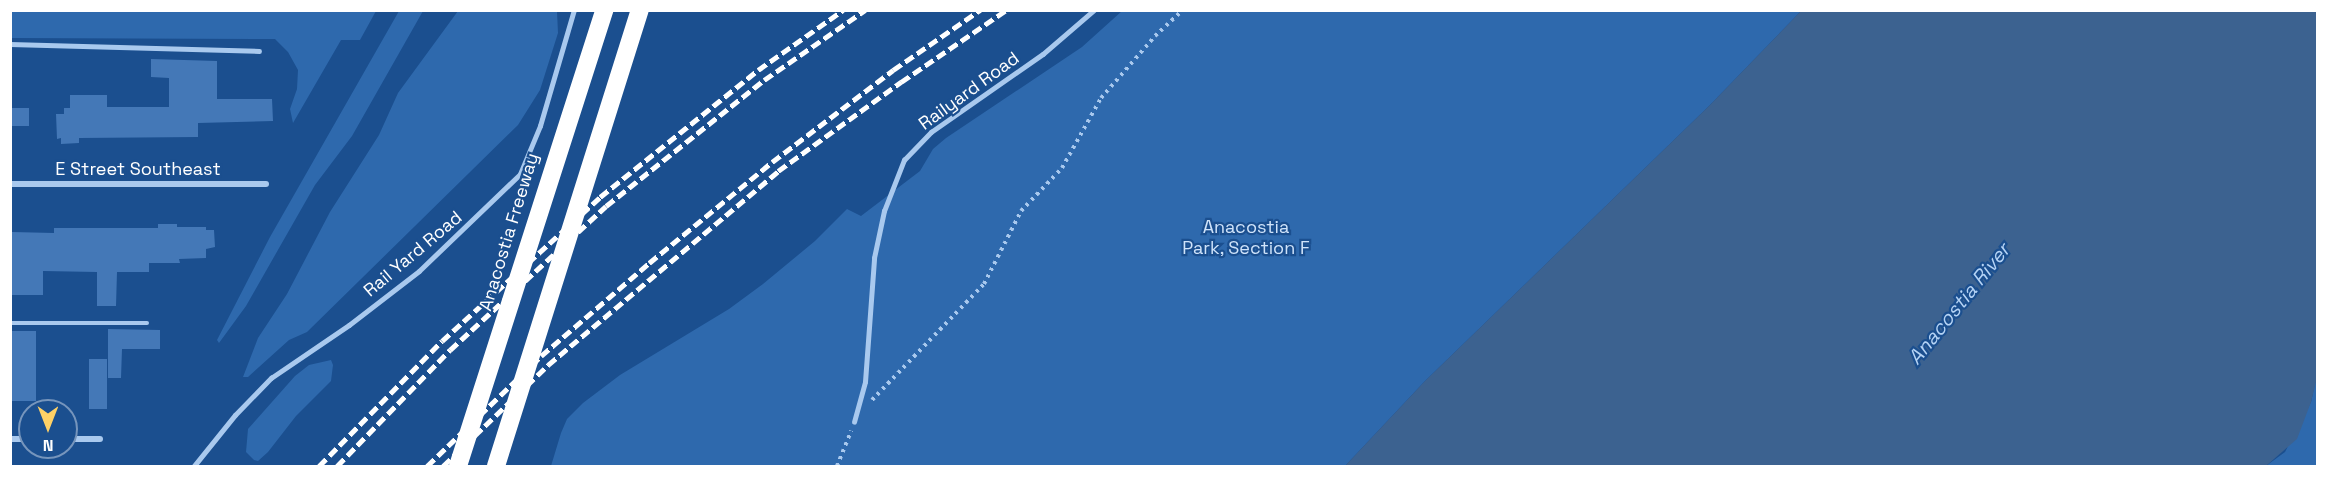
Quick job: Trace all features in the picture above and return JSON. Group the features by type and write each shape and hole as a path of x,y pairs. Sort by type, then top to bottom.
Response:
{"highway":[{"name":"Anacostia Freeway","path":"458,466 604,10"},
{"path":"496,466 640,10"}],"street":[{"name":"E Street Southeast","path":"10,184 266,184"},
{"path":"78,439 100,439"}],"lane":[{"name":"Rail Yard Road","path":"194,466 235,415 271,378 349,325 419,272 520,174 540,126 574,10"},
{"name":"Railyard Road","path":"854,422 865,382 874,258 884,211 904,160 931,132 1042,54 1094,10"},
{"path":"10,44 259,51"},
{"path":"10,323 147,323"}],"path":[{"path":"837,466 854,422 865,407 979,290 991,273 1021,211 1062,168 1101,98 1155,36 1183,10"}],"green space":[{"path":"10,11 376,11 360,40 341,40 293,123 290,109 297,89 298,70 288,52 275,39 11,38"},
{"path":"399,11 423,11 352,136 315,185 246,306 219,343 217,340 270,237"},
{"path":"458,11 557,11 558,33 540,90 518,125 307,332 289,340 248,377 243,377 258,338 287,294 330,212 379,135 398,93"},
{"name":"Anacostia Park, Section F","path":"1122,11 1801,11 1709,106 1425,381 1345,466 551,466 567,419 583,403 620,375 729,309 815,241 847,209 861,216 920,171 933,149 946,138 1082,47"},
{"path":"331,360 333,365 331,381 296,416 268,452 258,461 254,460 246,452 248,429 295,376 309,365"},
{"path":"2317,374 2317,466 2266,466 2285,452 2311,402"}],"water":[{"name":"Anacostia River","path":"1801,11 2317,11 2318,374 2311,402 2297,439 2266,466 1345,466 1425,381 1709,106"}],"building":[{"path":"151,59 217,61 217,99 272,99 273,121 198,123 198,137 79,138 79,143 61,144 61,138 57,139 56,114 64,114 64,108 70,108 70,95 107,95 107,107 169,107 169,78 151,77"},
{"path":"12,108 29,108 29,126 12,126"},
{"path":"158,224 177,224 177,227 206,227 206,230 214,230 215,247 206,249 206,258 179,259 180,263 149,263 149,272 117,272 116,306 97,306 97,272 43,271 43,295 12,295 12,232 54,233 54,228 158,228"},
{"path":"108,329 160,330 160,349 122,349 121,378 108,378"},
{"path":"11,331 36,331 36,399 18,399 18,401 11,401"},
{"path":"89,359 107,359 107,409 89,409"}],"railway":[{"path":"319,466 442,341 600,197 758,70 843,10"},
{"path":"337,466 450,350 606,206 764,80 865,10"},
{"path":"427,466 541,356 649,263 772,162 893,70 980,10"},
{"path":"443,466 548,365 778,171 1006,10"}]}
